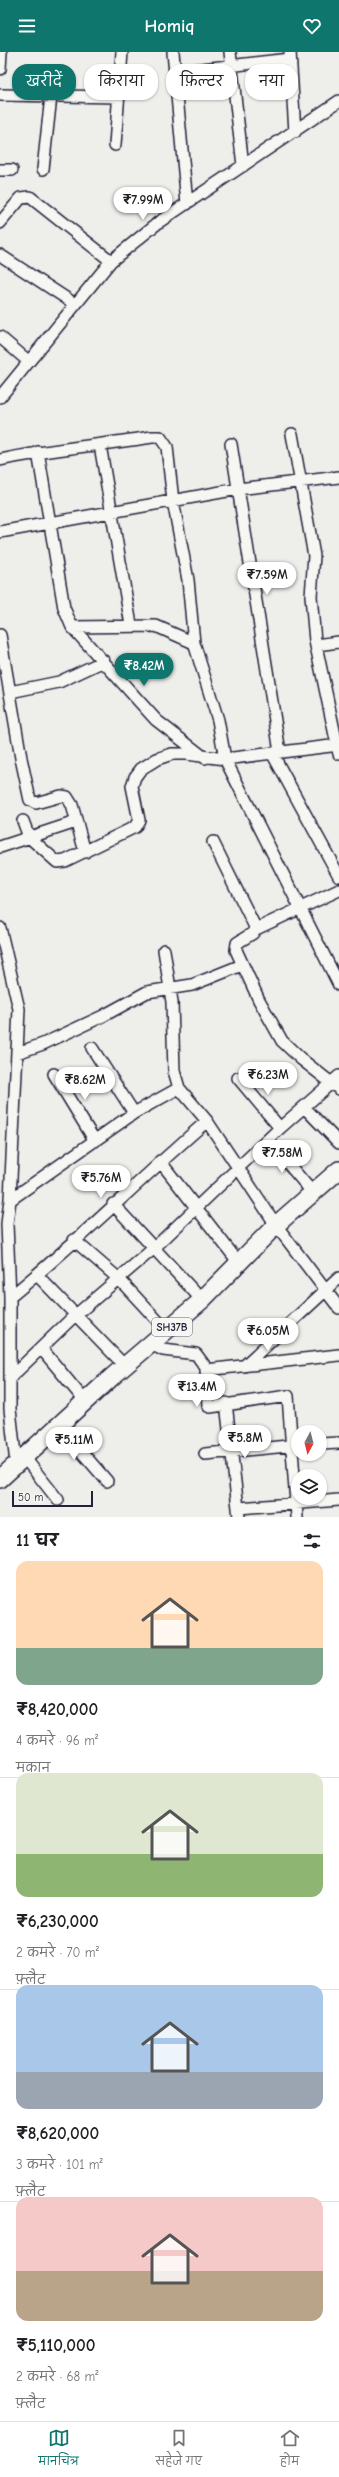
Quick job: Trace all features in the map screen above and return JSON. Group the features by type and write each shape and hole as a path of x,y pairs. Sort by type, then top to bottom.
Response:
{"main road":[{"name":"SH37B","path":"0,1479 125,1366 202,1300 276,1225 339,1170"}],"street":[{"path":"0,69 2,52"},
{"path":"121,64 122,52"},
{"path":"174,52 175,64"},
{"path":"230,52 232,64"},
{"path":"237,65 290,56 295,132"},
{"path":"0,95 12,95"},
{"path":"44,169 51,100"},
{"path":"115,145 119,100"},
{"path":"178,100 187,204"},
{"path":"236,100 243,166"},
{"path":"0,397 111,261 159,222 339,101"},
{"path":"0,170 12,170"},
{"path":"0,223 21,198 30,197 111,261"},
{"path":"0,255 75,304"},
{"path":"0,338 28,361"},
{"path":"23,821 29,837 57,862 65,862 135,827 138,823 139,816 132,786 135,777 142,769 158,759 172,754 225,759 338,748 316,645 311,596 314,556 292,434"},
{"path":"0,460 38,452 160,437 167,448 173,501 188,580 194,643 218,720 225,759 339,986"},
{"path":"231,444 276,753 339,876"},
{"path":"100,445 113,513 131,625"},
{"path":"38,452 64,608 72,627 156,720 205,758"},
{"path":"0,532 113,513 238,489 339,477"},
{"path":"72,627 131,625 156,626 194,643"},
{"path":"0,635 30,800 36,803 61,796 67,797 85,852"},
{"path":"316,645 339,642"},
{"path":"10,692 58,682 104,661"},
{"path":"0,847 76,822"},
{"path":"213,842 254,930"},
{"path":"12,1376 75,1315 153,1249 280,1128 304,1107 336,1083 300,1059 282,1041 242,965 236,946 254,930 300,910 339,890"},
{"path":"0,928 19,1009 10,1200 7,1224 12,1376 10,1409 20,1461 58,1500"},
{"path":"164,950 170,987 174,1071 179,1088 207,1121 276,1225 339,1308"},
{"path":"17,1053 43,1044 103,1016 147,992 170,987 192,985 242,965"},
{"path":"92,1048 134,1113"},
{"path":"54,1074 95,1141"},
{"path":"238,1078 280,1128"},
{"path":"10,1200 134,1113 179,1088"},
{"path":"304,1107 339,1143"},
{"path":"10,1297 37,1275 160,1161 207,1121"},
{"path":"268,1140 313,1193"},
{"path":"160,1161 239,1264"},
{"path":"113,1204 153,1249 202,1300"},
{"path":"74,1240 119,1279 167,1331"},
{"path":"37,1275 125,1366"},
{"path":"244,1366 339,1278"},
{"path":"151,1344 163,1350 196,1354 207,1369 208,1406 288,1396 292,1425"},
{"path":"41,1348 86,1401"},
{"path":"207,1369 339,1356"},
{"path":"226,1403 233,1451 239,1512 291,1505"},
{"path":"58,1426 107,1481"},
{"path":"327,1444 339,1443"},
{"path":"205,1454 291,1446"},
{"path":"327,1501 339,1500"},
{"path":"296,1505 297,1517"}]}
